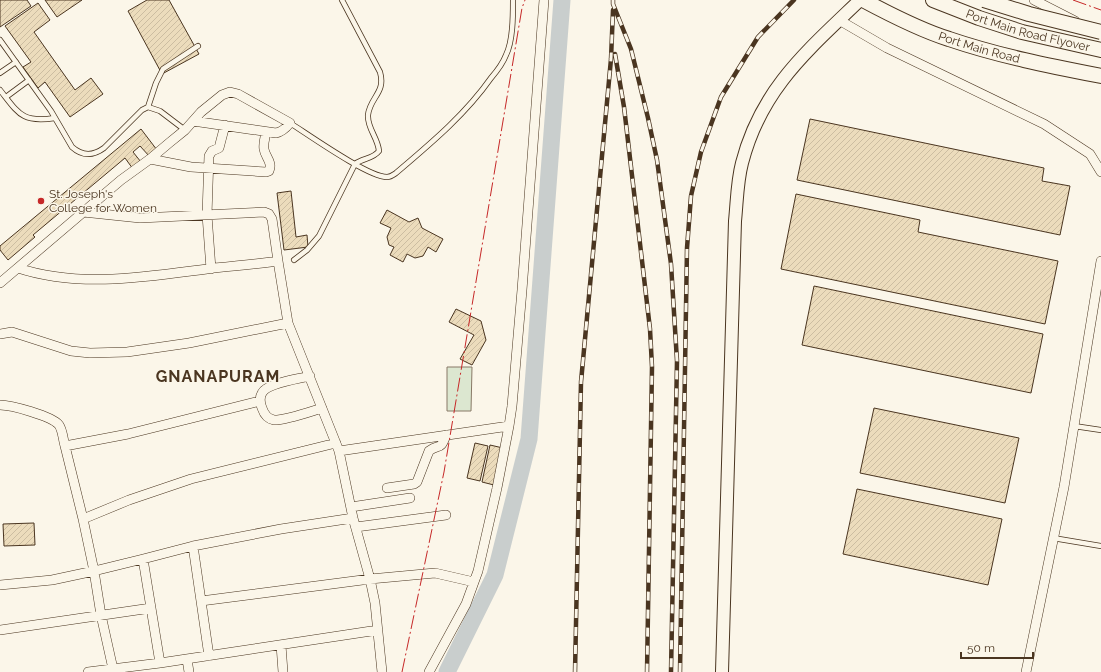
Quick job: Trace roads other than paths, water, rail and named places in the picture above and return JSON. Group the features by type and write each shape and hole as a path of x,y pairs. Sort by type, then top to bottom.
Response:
{"main road":[{"name":"Port Main Road","path":"863,0 896,17 948,39 1037,64 1101,76"},
{"name":"Port Main Road Flyover","path":"933,0 979,18 1022,32 1101,50"},
{"name":"Port Main Road Flyover","path":"984,0 1029,14 1101,32"}],"street":[{"path":"429,672 466,604 474,582 481,560 509,426 522,290 544,0"},
{"path":"722,672 735,221 741,164 750,136 762,110 776,88 804,55 860,0"},
{"path":"1034,0 1101,35"},
{"path":"839,20 886,48 1044,124 1074,142 1090,154 1101,172"},
{"path":"0,284 121,180 150,160 186,130 193,121 201,112 222,95 230,92 238,94 290,123 280,133 193,121"},
{"path":"211,269 207,216 208,169 210,152 219,148 225,125"},
{"path":"150,160 208,169 269,171 271,165 264,148 266,132"},
{"path":"83,212 140,218 207,216 264,212 269,214 272,219 288,323 338,447 375,603 382,672"},
{"path":"18,268 50,277 77,279 143,276 278,261"},
{"path":"1026,672 1064,487 1101,261"},
{"path":"0,334 12,332 72,351 90,353 127,352 189,343 288,323"},
{"path":"310,376 272,385 266,388 262,393 260,402 263,412 267,417 273,420 322,408"},
{"path":"65,446 128,434 260,402"},
{"path":"0,404 22,409 54,421 59,425 83,519 113,669"},
{"path":"83,519 129,500 191,479 338,447 446,435 509,426"},
{"path":"387,488 414,484 418,482 429,451 440,447 446,435"},
{"path":"351,507 410,498"},
{"path":"0,585 52,580 193,546 281,529 446,515"},
{"path":"193,546 209,656"},
{"path":"143,559 160,663"},
{"path":"201,601 370,579 435,573 474,582"},
{"path":"0,630 151,608"},
{"path":"88,672 209,656 378,630"},
{"path":"281,645 283,672"},
{"path":"187,659 189,672"}],"lane":[{"path":"294,260 307,250 319,236 355,164 360,160 376,155 379,151 376,140 369,126 368,118 369,109 380,88 382,80 380,72 342,0"},
{"path":"290,123 355,164 379,176 390,177 442,133 463,113 487,85 506,55 510,36 513,0"},
{"path":"0,40 55,118 72,147 83,154 91,155 104,148 142,110 148,107 158,78 163,69 198,46"},
{"path":"0,73 16,62"},
{"path":"6,97 29,80"},
{"path":"0,90 18,113 24,117 34,120 55,118"},
{"path":"148,107 160,111 186,130"},
{"path":"1074,426 1101,430"},
{"path":"1053,538 1101,546"}],"waterway":[{"path":"447,672 495,575 529,439 562,0"}],"railway":[{"path":"613,0 613,4 631,49 648,118 657,160 671,264 677,361 671,672"},
{"path":"680,672 687,248 691,196 701,152 721,97 758,37 794,0"},
{"path":"575,672 581,382 611,59 613,10"},
{"path":"615,54 624,107 650,329 652,367 647,672"}],"place":[{"name":"St. Joseph's College for Women","path":"41,201"}],"district":[{"name":"GNANAPURAM","path":"218,376"}]}
